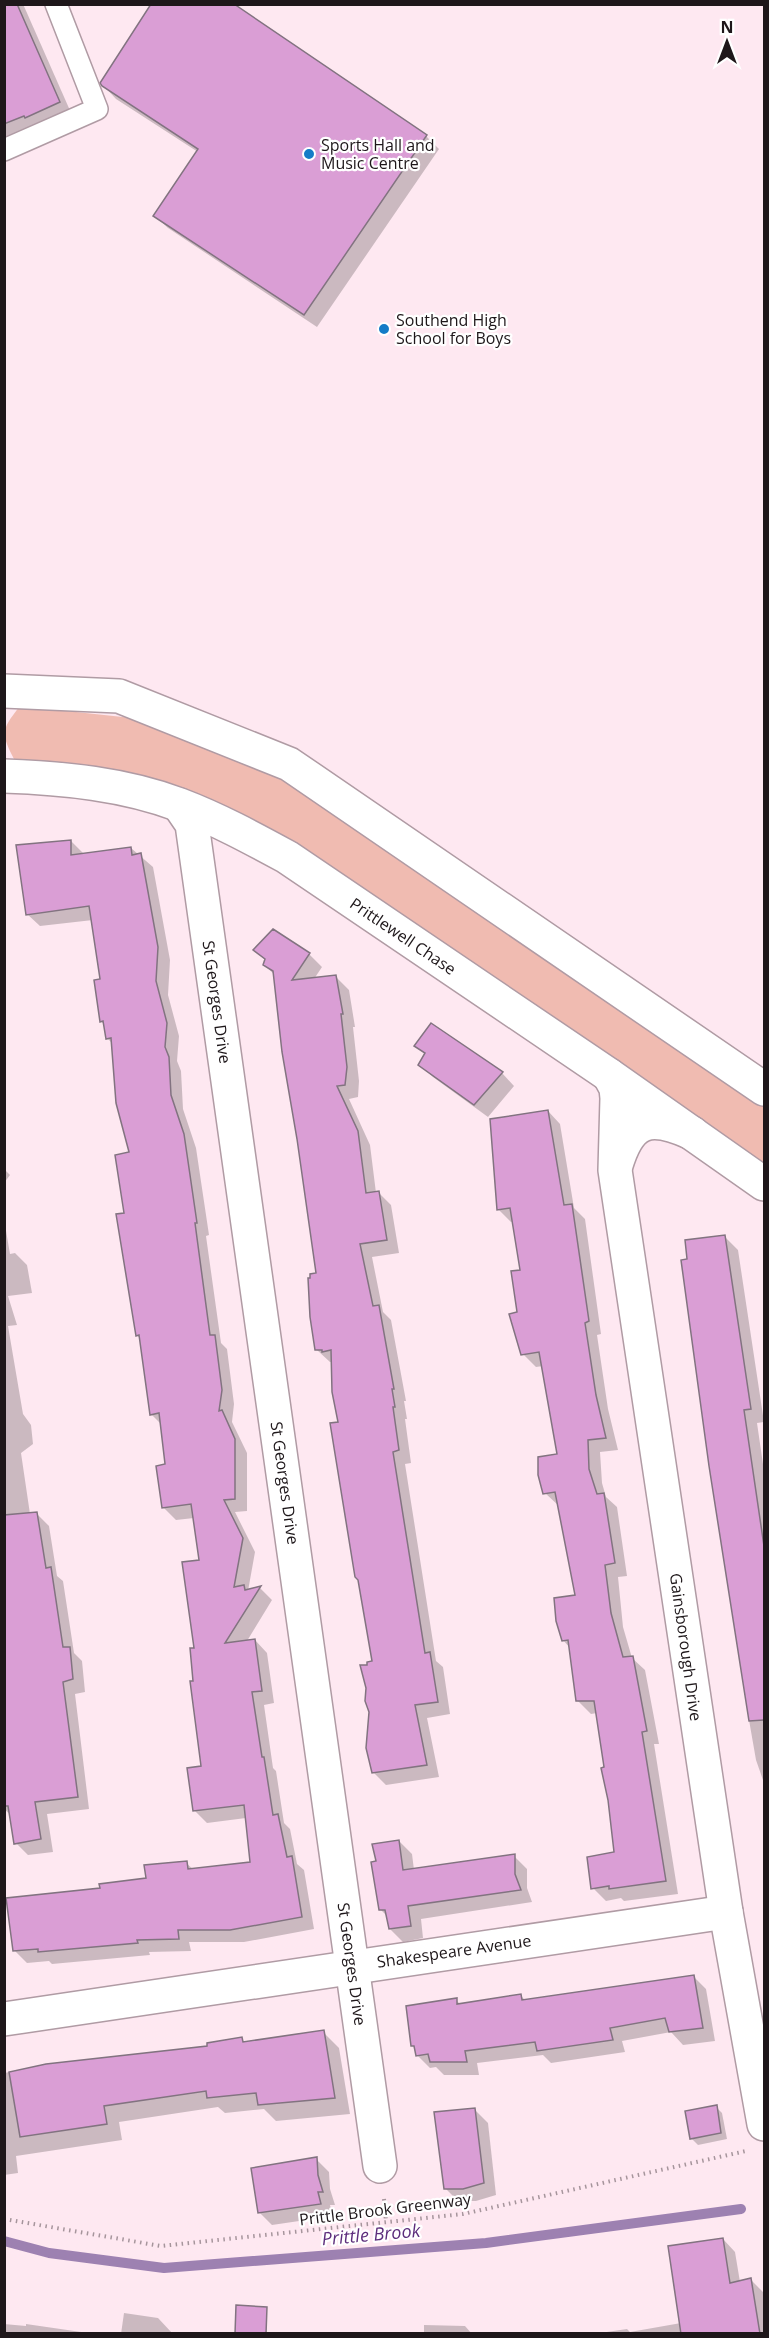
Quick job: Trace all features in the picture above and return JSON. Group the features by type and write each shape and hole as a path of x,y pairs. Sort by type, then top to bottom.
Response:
{"street":[{"path":"4,691 119,696 289,764 765,1089"},
{"name":"Prittlewell Chase","path":"4,776 39,778 132,791 179,805 236,829 287,857 609,1075 765,1184"},
{"name":"St Georges Drive","path":"179,805 192,824 380,2166"},
{"name":"Gainsborough Drive","path":"609,1075 616,1088 617,1098 615,1170 759,2137"},
{"name":"Gainsborough Drive","path":"615,1170 623,1143 633,1130 648,1123 670,1123 692,1133"},
{"name":"Shakespeare Avenue","path":"4,2019 726,1912"}],"lane":[{"path":"4,150 97,109 56,4"}],"path":[{"name":"Prittle Brook Greenway","path":"4,2219 161,2246 463,2214 759,2137"}],"shaded area":[{"path":"20,706 132,718 230,749 300,787 764,1102 764,1165 283,837 181,787 14,759 6,743 5,731"}],"building":[{"path":"4,4 17,4 60,102 25,118 24,116 4,124"},
{"name":"Sports Hall and Music Centre","path":"151,4 234,4 427,135 304,315 153,216 198,149 100,83"},
{"path":"71,840 71,855 131,847 132,855 141,853 158,947 156,981 167,1023 165,1047 169,1057 171,1095 184,1134 210,1335 215,1335 222,1390 219,1411 222,1410 235,1439 235,1499 224,1500 243,1538 234,1587 244,1585 245,1590 261,1586 225,1643 255,1639 262,1691 252,1692 262,1757 264,1757 273,1815 278,1814 287,1857 292,1856 302,1917 230,1930 178,1930 179,1939 137,1940 138,1943 38,1952 38,1949 13,1951 6,1898 100,1888 99,1884 146,1878 144,1865 187,1861 188,1869 250,1862 244,1805 193,1811 187,1768 201,1766 190,1681 193,1681 190,1648 194,1648 182,1562 199,1560 191,1504 162,1508 156,1466 165,1464 159,1413 150,1415 139,1335 136,1336 116,1214 124,1213 115,1155 129,1152 116,1103 111,1038 106,1039 103,1021 100,1022 94,980 100,979 89,906 26,915 16,845"},
{"path":"273,929 310,953 292,980 336,975 343,1014 341,1014 347,1067 345,1085 337,1086 358,1131 366,1193 379,1191 387,1240 360,1244 373,1306 379,1305 394,1389 392,1389 395,1407 393,1407 399,1450 393,1452 425,1653 430,1652 438,1702 415,1705 427,1765 372,1773 366,1748 369,1712 365,1701 366,1688 360,1665 367,1665 367,1662 372,1661 358,1580 355,1577 330,1423 338,1422 332,1392 331,1350 322,1352 322,1350 315,1350 308,1278 310,1274 316,1273 282,1052 273,971 263,965 265,959 253,950"},
{"path":"431,1023 503,1072 474,1105 418,1065 425,1053 414,1046"},
{"path":"548,1110 564,1205 572,1204 589,1321 585,1323 596,1395 606,1438 588,1440 589,1469 597,1494 604,1493 615,1563 605,1565 611,1613 623,1657 633,1656 647,1731 642,1732 666,1881 609,1889 609,1886 591,1889 587,1857 614,1852 608,1800 601,1768 604,1767 594,1701 576,1701 568,1640 562,1641 556,1621 554,1598 575,1595 555,1492 543,1494 538,1475 538,1457 557,1454 539,1352 521,1355 509,1314 517,1312 511,1271 520,1270 510,1208 497,1210 490,1119"},
{"path":"725,1235 751,1409 744,1410 765,1553 765,1720 749,1721 709,1466 681,1260 687,1259 685,1240"},
{"path":"37,1512 46,1568 51,1567 63,1647 70,1647 73,1679 63,1682 78,1797 35,1802 41,1839 14,1844 8,1806 4,1806 4,1515"},
{"path":"399,1840 403,1870 515,1854 515,1874 521,1890 408,1906 411,1926 389,1929 385,1910 379,1910 371,1862 376,1861 372,1844"},
{"path":"694,1975 703,2028 669,2032 665,2018 610,2028 613,2040 537,2051 535,2042 465,2051 467,2062 430,2062 428,2054 416,2056 414,2046 411,2046 406,2006 457,1998 457,2004 521,1994 522,2000"},
{"path":"324,2030 335,2098 258,2105 256,2093 207,2098 206,2091 104,2106 107,2124 20,2137 9,2072 46,2064 207,2046 207,2043 242,2037 243,2042"},
{"path":"717,2105 721,2133 690,2139 685,2111"},
{"path":"475,2108 484,2183 463,2189 444,2189 434,2112"},
{"path":"317,2157 318,2175 323,2192 318,2192 321,2204 258,2213 251,2168"},
{"path":"723,2238 730,2283 751,2278 760,2334 681,2334 668,2246"},
{"path":"236,2305 267,2307 266,2334 235,2334"}],"waterway":[{"name":"Prittle Brook","path":"4,2241 49,2253 164,2268 486,2243 741,2209"}],"place":[{"name":"Sports Hall and Music Centre","path":"309,154"},
{"name":"Southend High School for Boys","path":"384,329"}]}
